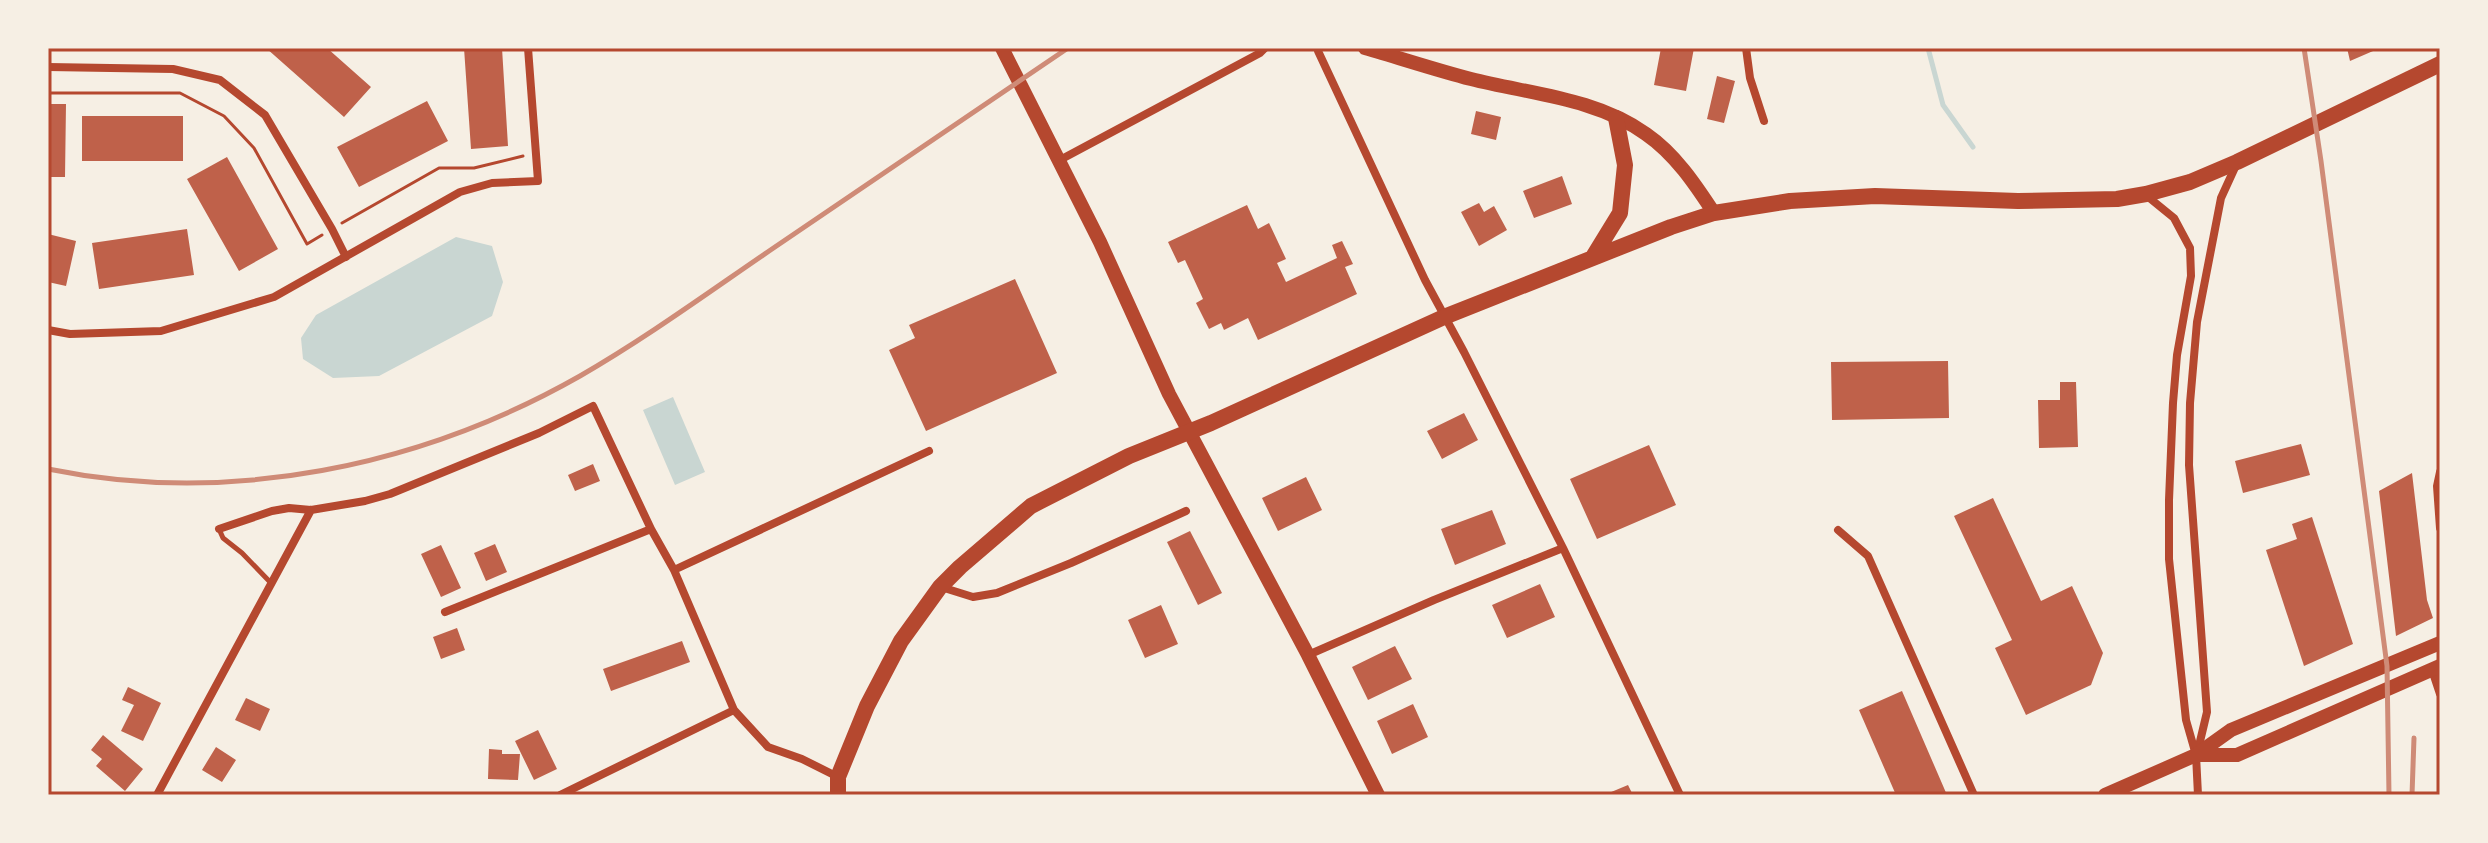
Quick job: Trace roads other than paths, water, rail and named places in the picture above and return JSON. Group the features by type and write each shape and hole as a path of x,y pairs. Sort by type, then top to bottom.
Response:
{"main road":[{"path":"838,795 838,777 867,706 901,641 940,587 1031,506 1129,456 1190,432 1444,317 1593,257 1714,213 1790,201 1875,196 2018,201 2117,199 2146,194 2190,182 2237,162 2440,64"},
{"path":"1593,257 1620,213 1625,165 1616,118"}],"street":[{"path":"48,330 70,334 161,331 274,297 460,192 492,183 538,181 528,48"},
{"path":"1002,48 1112,268 1169,394 1308,655 1378,795"},
{"path":"1058,161 1265,48"},
{"path":"1318,48 1398,223 1563,548 1680,795"},
{"path":"1365,48 1471,79 1592,106 1645,132 1665,149 1689,176 1714,213"},
{"path":"1746,48 1750,78 1764,121"},
{"path":"48,67 173,69 220,80 265,115 346,257"},
{"path":"2196,755 2207,712 2189,465 2190,403 2197,322 2221,198 2237,162"},
{"path":"2146,194 2174,218 2190,248 2191,276 2177,355 2173,403 2169,559 2186,720 2196,755 2198,795"},
{"path":"219,529 272,511 289,508 311,510 390,494 513,444 593,406 651,529 674,570 734,710 768,747 838,777"},
{"path":"674,570 929,451"},
{"path":"2440,472 2437,486 2440,528"},
{"path":"157,795 311,510"},
{"path":"940,587 973,597 997,593 1186,511"},
{"path":"445,612 651,529"},
{"path":"1838,530 1868,556 1974,795"},
{"path":"1308,655 1563,548"},
{"path":"2105,795 2196,755 2231,730 2440,643"},
{"path":"2196,755 2237,755 2436,668 2440,694"},
{"path":"560,795 734,710"}],"lane":[{"path":"219,529 223,538 271,583"}],"waterway":[{"path":"1928,48 1943,105 1973,147"}],"railway":[{"path":"48,469 116,479 185,483 254,480 322,470 389,455 455,434 519,408 629,346 1068,48"},
{"path":"2304,48 2387,666 2389,795"},
{"path":"2412,795 2414,738"}]}
